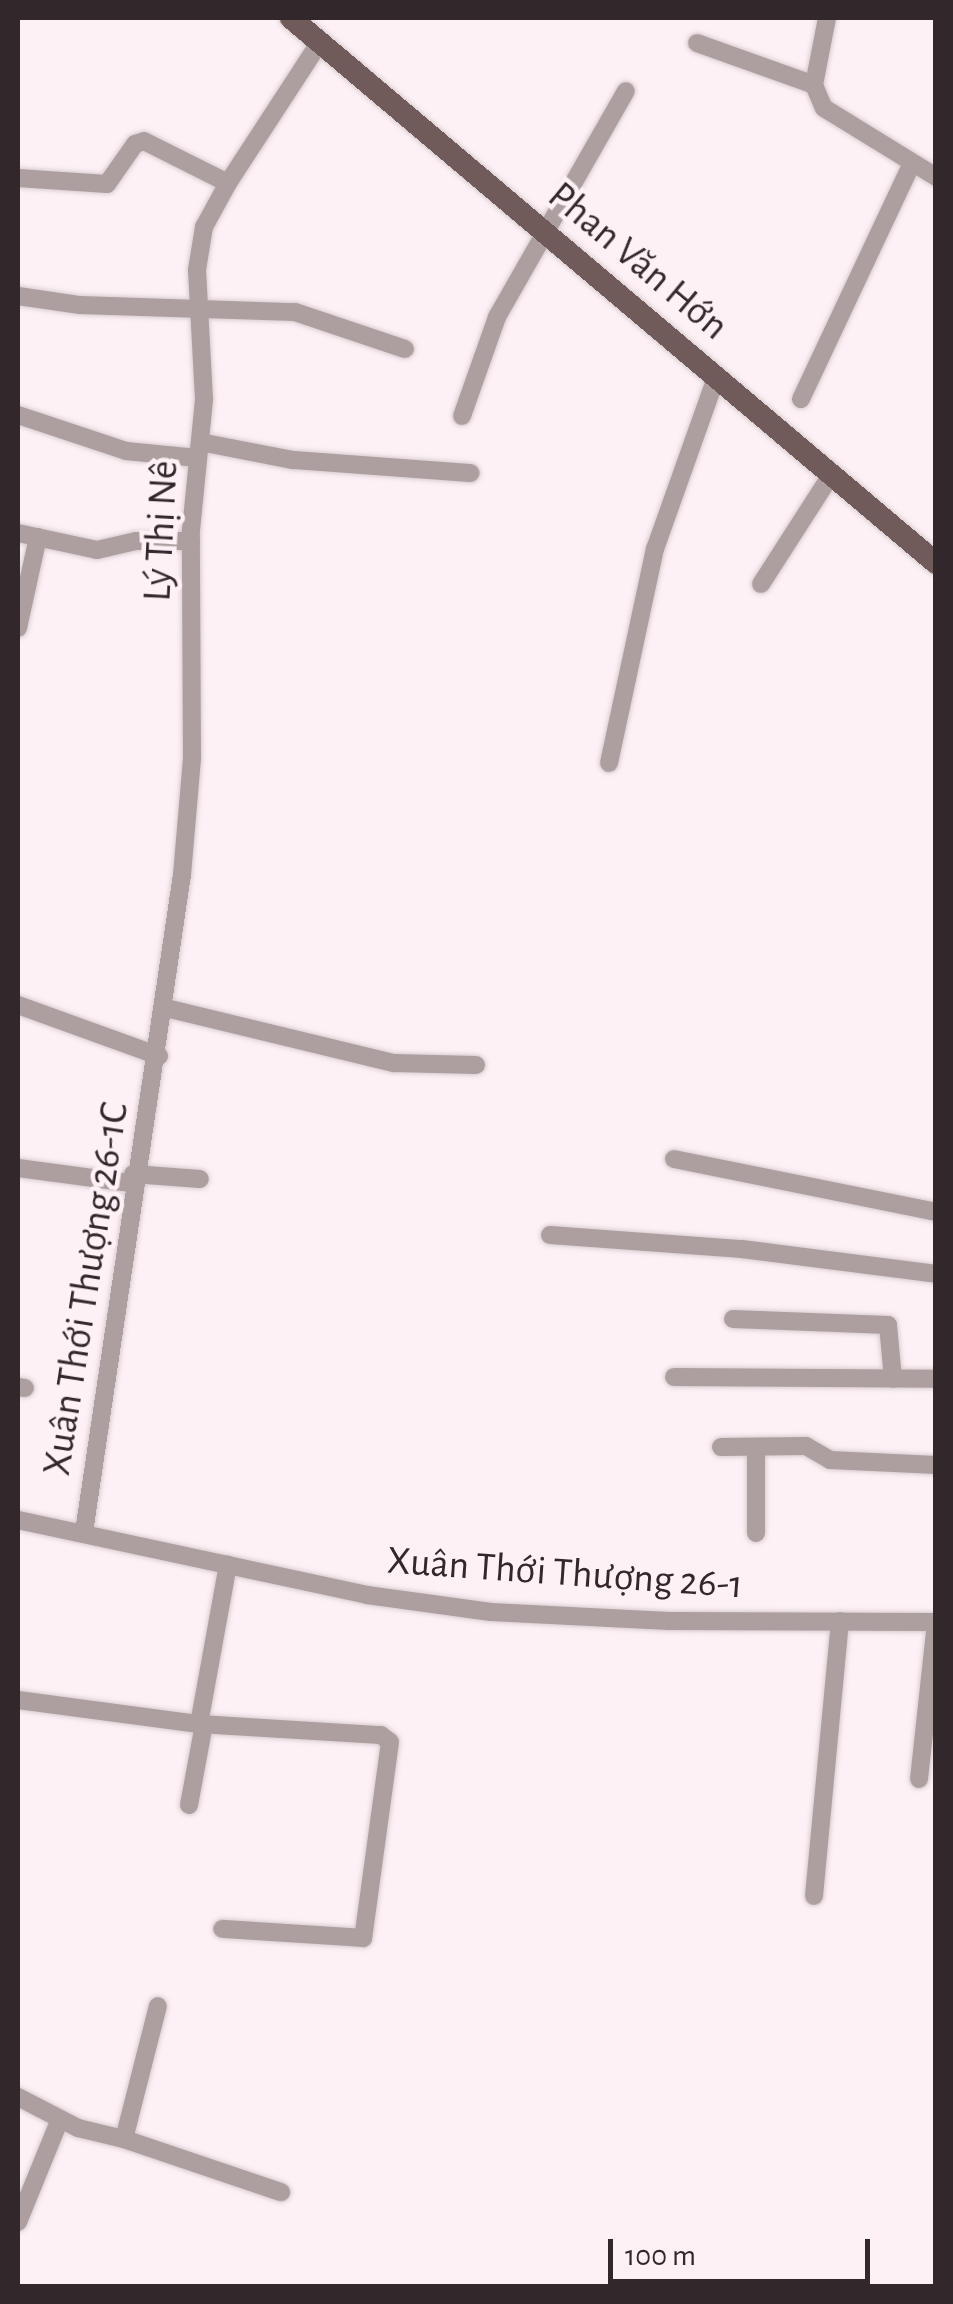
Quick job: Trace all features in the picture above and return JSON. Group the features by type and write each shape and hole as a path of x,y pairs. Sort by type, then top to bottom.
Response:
{"main road":[{"name":"Phan Văn Hớn","path":"290,18 936,563"}],"street":[{"path":"827,18 814,85 824,108 844,124 936,177"},
{"name":"Lý Thị Nê","path":"160,1056 192,758 191,541 199,450 197,308 204,227 228,183 320,42"},
{"path":"697,42 814,85"},
{"path":"462,416 474,366 497,317 548,234 626,91"},
{"path":"18,178 107,184 131,148 144,141 228,183"},
{"path":"801,399 912,163"},
{"path":"18,296 80,305 324,316 405,349"},
{"path":"610,762 655,549 716,378"},
{"path":"18,415 126,451 199,450 471,473"},
{"path":"762,584 831,475"},
{"path":"18,533 97,550 136,541 191,541"},
{"path":"18,628 38,538"},
{"path":"18,1005 160,1056"},
{"path":"166,1008 394,1063 476,1066"},
{"name":"Xuân Thới Thượng 26-1C","path":"84,1532 132,1178 160,1056"},
{"path":"674,1159 936,1212"},
{"path":"18,1168 132,1178 200,1179"},
{"path":"550,1235 742,1249 936,1274"},
{"path":"733,1318 888,1325 893,1378"},
{"path":"674,1376 936,1379"},
{"path":"720,1447 806,1446 830,1460 936,1465"},
{"path":"756,1447 756,1533"},
{"name":"Xuân Thới Thượng 26-1","path":"18,1520 367,1595 491,1612 936,1622"},
{"path":"190,1805 228,1565"},
{"path":"814,1896 840,1621"},
{"path":"919,1779 936,1622"},
{"path":"18,1700 202,1724 381,1735 390,1742 363,1938 222,1930"},
{"path":"124,2138 158,2006"},
{"path":"18,2097 60,2119 281,2192"},
{"path":"18,2222 60,2119"}]}
